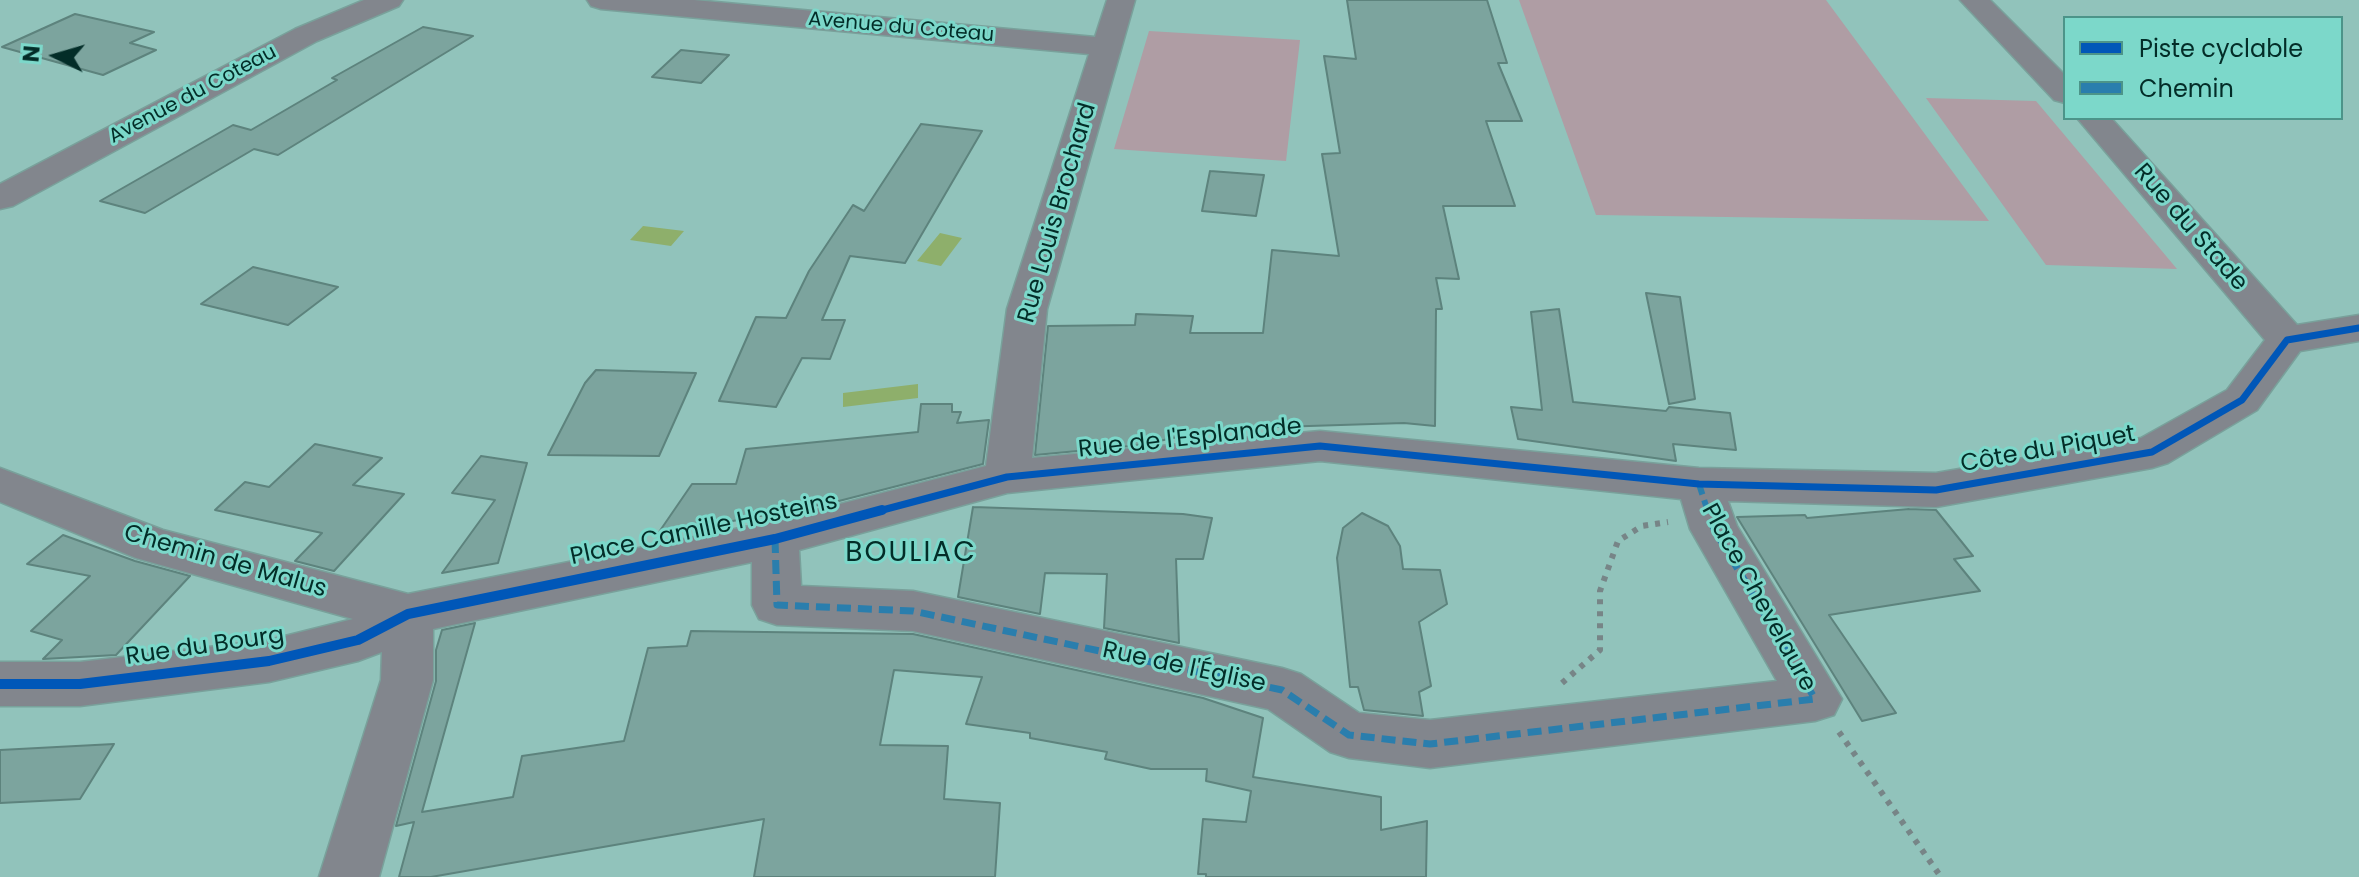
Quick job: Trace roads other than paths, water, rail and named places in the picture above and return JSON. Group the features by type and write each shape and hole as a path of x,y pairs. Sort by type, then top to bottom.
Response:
{"street":[{"name":"Avenue du Coteau","path":"0,198 306,35 389,0"},
{"name":"Avenue du Coteau","path":"601,0 1106,47"},
{"name":"Rue Louis Brochard","path":"1007,477 1027,309 1121,0"},
{"path":"1974,0 2063,91"},
{"name":"Rue du Stade","path":"2095,120 2287,340"},
{"path":"2287,340 2359,328"},
{"name":"Côte du Piquet","path":"1704,500 1776,470 1936,490 2152,452 2242,400 2287,340"},
{"name":"Rue de l'Esplanade","path":"1007,477 1320,446 1520,464"},
{"name":"Place Chevelaure","path":"1430,744 1815,699 1704,500 1520,464"},
{"name":"Place Camille Hosteins","path":"408,614 775,539 1007,477"},
{"name":"Chemin de Malus","path":"0,484 153,545 408,614"},
{"name":"Place Camille Hosteins","path":"775,539 777,605 913,611 973,624"},
{"path":"349,877 407,680 408,614"},
{"name":"Rue du Bourg","path":"5,690 269,661 358,640 408,614"},
{"name":"Rue de l'Église","path":"973,624 1282,690 1349,735 1430,744"}],"district":[{"name":"BOULIAC","path":"911,554"}]}
